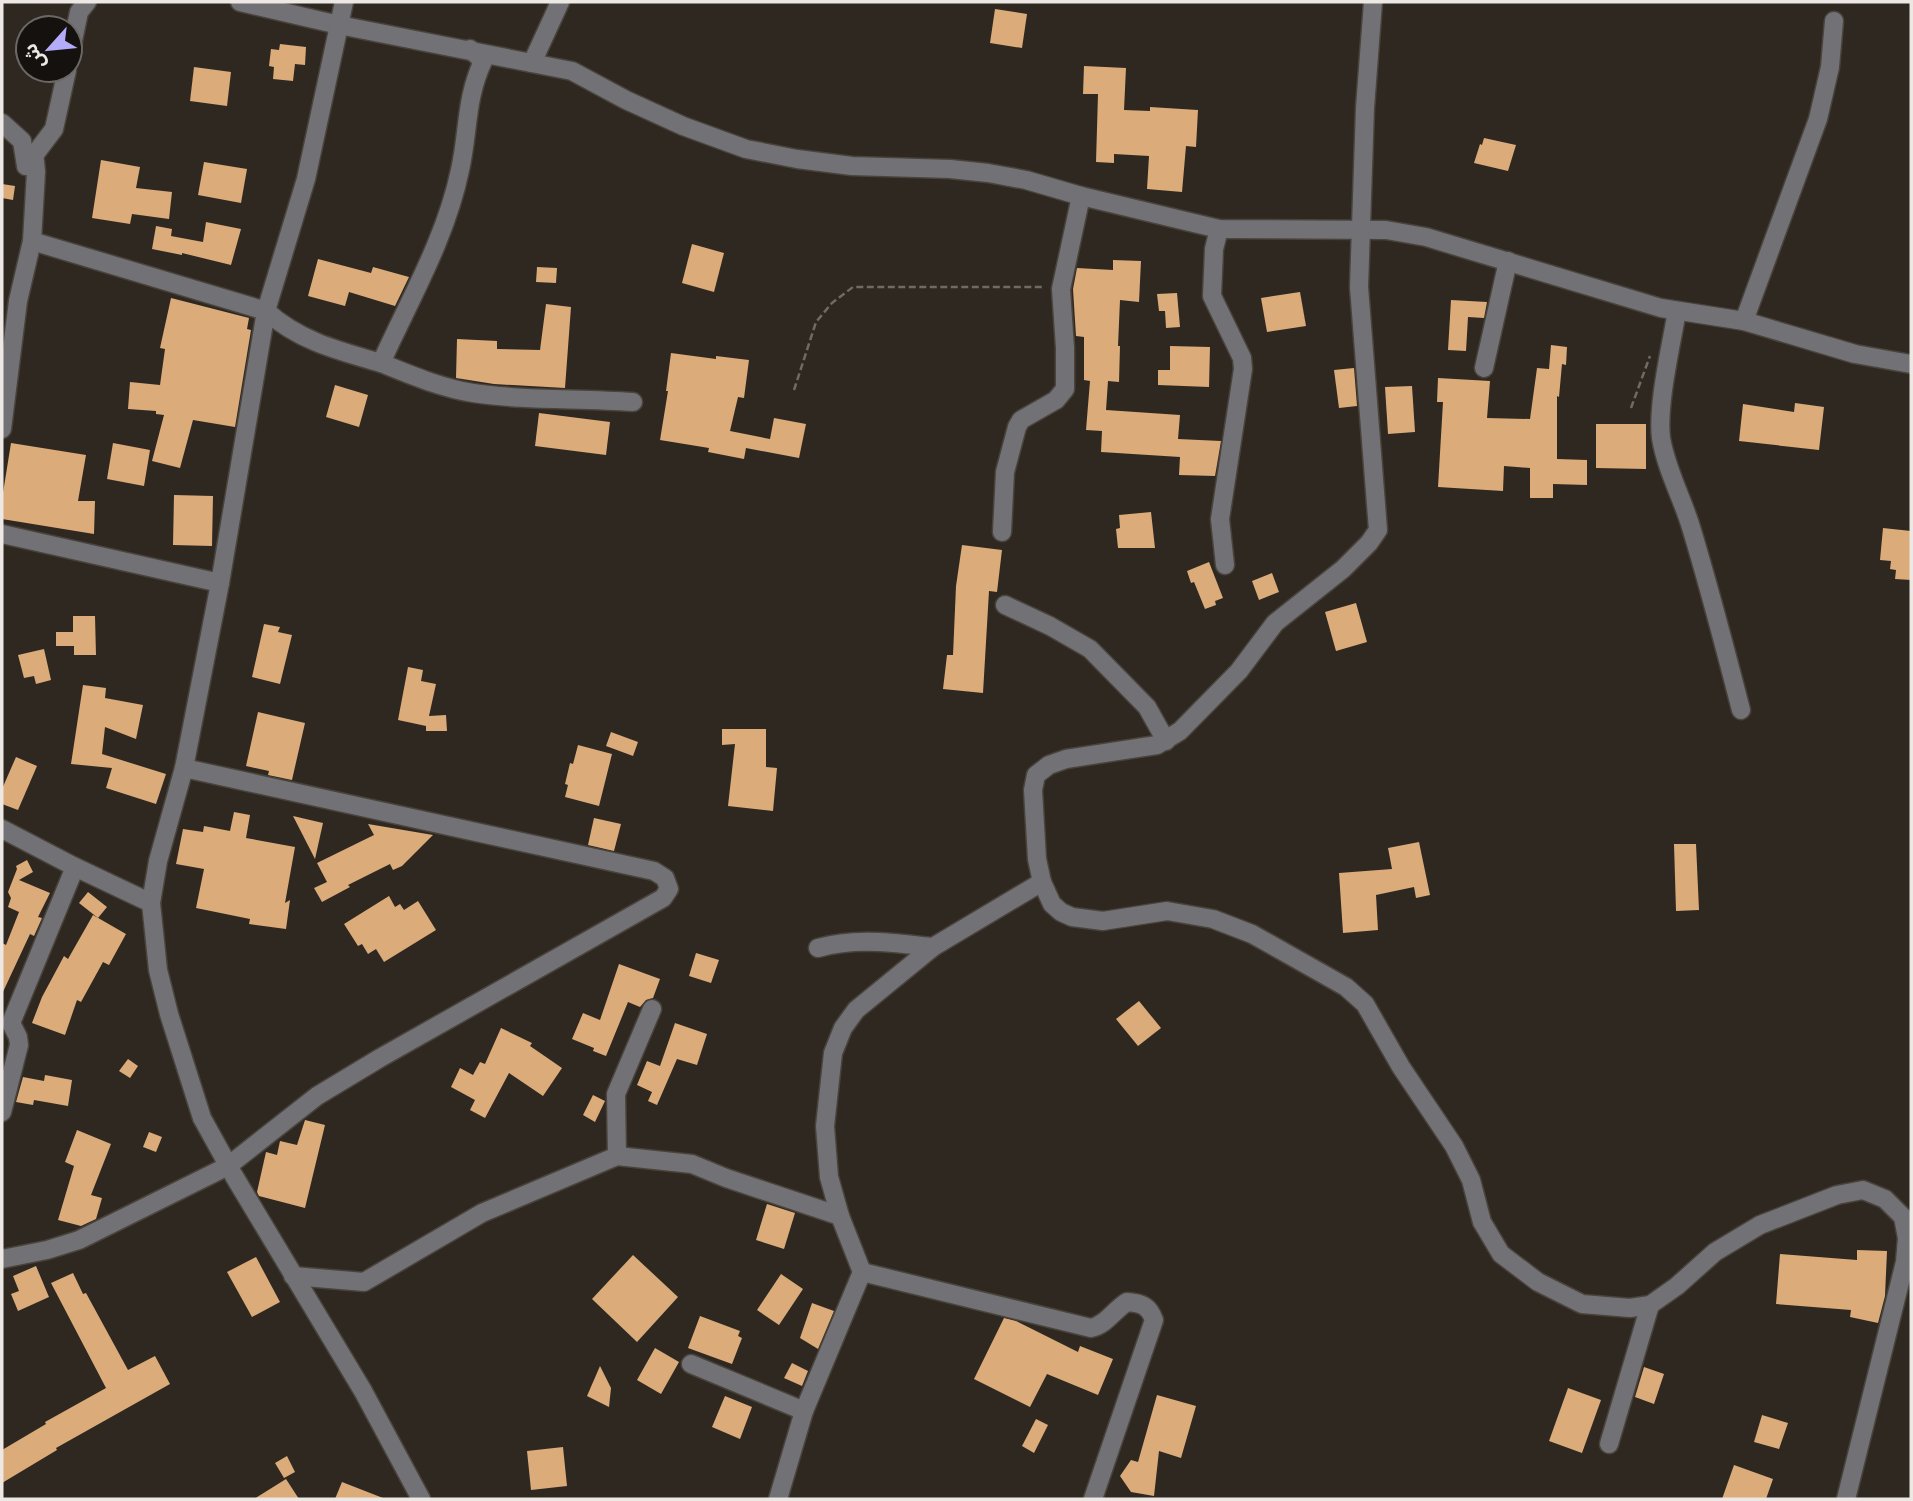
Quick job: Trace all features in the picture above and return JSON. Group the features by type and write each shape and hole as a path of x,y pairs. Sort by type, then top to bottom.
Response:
{"street":[{"path":"240,2 339,25 572,71 683,126 746,149 852,166 988,173 1026,180 1219,229 1363,229 1426,237 1661,309 1744,321 1855,354 1911,363"},
{"path":"344,2 306,179 266,311 220,583 184,768 160,850 151,903 158,970 202,1118 363,1391 421,1499"},
{"path":"532,63 560,2"},
{"path":"1373,2 1365,108 1359,288 1378,530 1370,543 1343,569 1275,622 1239,671 1198,715 1166,741 1157,745 1066,759 1042,769 1034,781 1033,790 1037,859 1042,882 1052,904 1072,917 1103,921 1167,911 1213,919 1252,934 1346,987 1365,1004 1401,1067 1454,1146 1471,1180 1482,1222 1501,1254 1538,1282 1582,1304 1629,1308 1650,1306 1715,1252 1760,1225 1837,1195 1863,1190 1885,1199 1903,1217 1907,1238 1905,1262 1846,1499"},
{"path":"1744,321 1818,119 1835,21"},
{"path":"381,363 442,230 461,170 469,100 483,61 470,49"},
{"path":"26,166 54,129 64,84"},
{"path":"2,123 22,141 26,166"},
{"path":"2,429 10,300 32,241 35,161 26,166"},
{"path":"1002,532 1005,472 1017,427 1021,420 1056,400 1065,389 1061,289 1081,195"},
{"path":"1219,229 1214,249 1212,296 1238,351 1243,369 1220,519 1224,565"},
{"path":"32,241 266,311 310,342 381,363 427,382 471,392 513,397 633,402"},
{"path":"1484,368 1508,261"},
{"path":"1677,311 1662,407 1661,436 1666,459 1689,522 1714,605 1741,710"},
{"path":"2,534 220,583"},
{"path":"1005,605 1090,649 1147,707 1166,741"},
{"path":"2,1259 79,1240 228,1166 317,1096 663,898 669,889 665,878 654,871 184,768"},
{"path":"2,829 151,903"},
{"path":"2,1112 19,1045 11,1023 75,867"},
{"path":"778,1499 804,1411 862,1272 840,1216 829,1177 825,1126 833,1054 837,1041 856,1010 933,947 1042,882"},
{"path":"818,947 861,940 933,947"},
{"path":"617,1156 616,1094 652,1009"},
{"path":"293,1276 364,1282 482,1213 617,1156 692,1164 840,1216"},
{"path":"862,1272 1091,1328 1100,1326 1127,1302 1144,1305 1151,1311 1154,1320 1093,1499"},
{"path":"1609,1444 1650,1306"},
{"path":"691,1364 804,1411"}],"path":[{"path":"794,390 816,322 832,303 853,287 1061,289"},
{"path":"1631,408 1653,349"}],"building":[{"path":"995,9 1027,14 1022,48 990,43"},
{"path":"280,44 306,47 305,65 295,64 293,81 273,79 274,67 269,66 271,49 279,50"},
{"path":"1084,66 1126,68 1124,110 1150,111 1150,107 1198,110 1196,147 1186,146 1182,192 1147,189 1149,156 1114,154 1114,163 1096,162 1098,94 1083,94"},
{"path":"194,67 231,72 227,106 190,101"},
{"path":"1484,138 1516,145 1508,171 1474,163"},
{"path":"101,160 140,167 136,188 172,192 169,219 132,214 130,224 92,218"},
{"path":"204,162 247,169 241,203 198,195"},
{"path":"2,184 15,186 13,200 2,198"},
{"path":"206,222 241,229 231,265 152,249 156,226 172,229 171,236 203,242"},
{"path":"692,244 724,253 714,292 682,283"},
{"path":"318,259 371,273 373,267 409,277 395,306 349,292 345,306 308,296"},
{"path":"1113,260 1141,261 1139,302 1120,300 1119,382 1108,381 1106,410 1180,415 1178,439 1221,441 1215,476 1179,475 1180,457 1101,452 1102,431 1086,430 1090,381 1084,380 1084,337 1076,336 1073,289 1077,268 1113,270"},
{"path":"537,267 557,268 556,283 536,282"},
{"path":"1300,292 1306,326 1267,332 1261,298"},
{"path":"1177,293 1180,327 1166,328 1165,311 1159,311 1157,294"},
{"path":"171,298 249,318 247,329 251,330 235,427 193,420 180,468 152,461 164,415 156,414 156,411 128,409 130,382 160,385 165,349 160,348"},
{"path":"1451,300 1487,302 1484,318 1468,317 1466,351 1448,350"},
{"path":"546,304 571,307 565,388 494,384 456,378 457,339 497,341 497,349 540,350"},
{"path":"1551,345 1567,347 1566,365 1562,364 1559,397 1557,396 1557,459 1587,460 1587,485 1553,484 1553,498 1530,498 1530,468 1504,466 1503,491 1438,487 1443,402 1437,402 1438,378 1490,381 1487,418 1530,419 1537,368 1549,369"},
{"path":"1170,346 1210,347 1209,387 1158,385 1158,370 1170,370"},
{"path":"671,353 749,360 744,398 738,397 730,431 770,439 774,418 806,424 799,458 746,448 744,459 708,452 709,448 660,440"},
{"path":"1354,368 1357,406 1339,408 1334,370"},
{"path":"335,385 368,395 359,427 326,417"},
{"path":"1412,386 1415,432 1388,434 1385,387"},
{"path":"1795,403 1824,407 1819,450 1739,441 1743,404 1794,412"},
{"path":"539,413 610,422 606,455 535,446"},
{"path":"1596,424 1646,424 1646,469 1596,468"},
{"path":"11,443 86,455 78,501 95,501 94,534 2,519 2,499"},
{"path":"113,443 150,450 144,486 107,479"},
{"path":"174,495 213,496 212,546 173,545"},
{"path":"1151,512 1155,548 1118,548 1116,529 1120,528 1119,515"},
{"path":"1883,528 1911,531 1911,580 1895,579 1896,570 1890,569 1891,561 1880,560"},
{"path":"962,545 1002,550 997,592 989,591 983,693 943,689 947,655 953,655 956,586"},
{"path":"1209,562 1223,598 1215,601 1216,605 1205,609 1187,571"},
{"path":"1272,573 1279,592 1259,600 1252,581"},
{"path":"1356,603 1367,642 1336,651 1325,612"},
{"path":"73,616 95,616 96,655 74,655 74,646 56,646 56,632 73,632"},
{"path":"264,624 280,627 278,632 292,635 280,684 252,677"},
{"path":"44,649 51,680 36,684 34,676 24,678 18,655"},
{"path":"408,667 423,670 421,681 436,684 429,716 446,715 447,731 426,731 426,726 398,720"},
{"path":"83,685 106,688 105,698 143,705 136,739 105,727 102,754 166,774 156,804 106,788 112,768 71,764"},
{"path":"258,712 305,723 292,780 268,775 269,771 246,766"},
{"path":"722,729 766,729 766,767 777,768 773,811 728,806 735,744 722,745"},
{"path":"611,732 638,742 633,756 606,746"},
{"path":"578,745 612,754 599,806 565,797 570,763 573,764"},
{"path":"16,757 37,766 18,810 2,804 2,789"},
{"path":"234,812 250,815 246,838 295,847 285,903 290,900 286,929 249,924 250,919 196,908 204,869 176,864 183,829 203,832 204,826 230,831"},
{"path":"293,816 323,823 315,859"},
{"path":"594,818 621,824 614,851 588,845"},
{"path":"368,824 433,835 402,866 393,870 390,864 348,885 350,887 322,902 314,888 327,882 317,863 374,835"},
{"path":"1419,842 1430,895 1416,898 1414,887 1376,895 1378,930 1343,933 1339,873 1392,869 1388,848"},
{"path":"1674,844 1696,844 1699,910 1676,911"},
{"path":"27,860 33,872 19,880 50,893 38,917 42,918 34,936 30,934 2,994 2,943 6,945 19,912 8,907 11,898 8,892 16,866"},
{"path":"88,892 107,907 98,918 79,903"},
{"path":"389,896 395,907 400,904 404,910 418,901 436,930 384,962 376,949 368,954 362,944 358,946 344,924"},
{"path":"93,915 126,934 109,965 103,962 81,1002 77,1000 65,1035 32,1023 42,997 64,956 68,959"},
{"path":"696,953 719,960 711,983 689,976"},
{"path":"619,964 660,979 653,998 646,1000 640,1007 628,1002 606,1056 572,1039 583,1013 600,1020"},
{"path":"1139,1001 1161,1028 1138,1046 1116,1019"},
{"path":"675,1023 707,1034 697,1065 677,1059 657,1105 648,1101 652,1092 637,1085 647,1061 660,1066"},
{"path":"501,1028 532,1043 530,1046 562,1068 543,1096 509,1073 485,1118 470,1110 475,1100 451,1087 460,1068 473,1075 480,1062 485,1064"},
{"path":"128,1059 138,1066 130,1078 119,1071"},
{"path":"45,1075 72,1080 68,1106 34,1100 33,1105 16,1102 23,1077 44,1081"},
{"path":"593,1095 605,1101 595,1122 583,1115"},
{"path":"305,1120 325,1125 305,1208 259,1196 257,1192 266,1152 277,1155 280,1141 297,1145"},
{"path":"77,1130 111,1144 91,1195 102,1198 96,1219 81,1226 58,1220 74,1166 65,1162"},
{"path":"149,1132 162,1137 156,1152 143,1147"},
{"path":"767,1204 795,1213 784,1249 756,1240"},
{"path":"1857,1250 1887,1251 1885,1296 1878,1323 1850,1317 1851,1310 1776,1304 1780,1254 1857,1260"},
{"path":"633,1255 678,1297 637,1342 592,1299"},
{"path":"256,1257 280,1302 252,1317 227,1272"},
{"path":"36,1266 49,1297 18,1311 11,1294 19,1291 13,1276"},
{"path":"73,1273 128,1370 155,1356 170,1384 56,1448 57,1450 2,1483 2,1450 106,1388 51,1283"},
{"path":"781,1274 803,1289 779,1325 757,1310"},
{"path":"812,1303 834,1311 818,1349 800,1338"},
{"path":"700,1316 740,1331 738,1336 742,1338 732,1364 688,1348"},
{"path":"1004,1318 1016,1321 1078,1352 1080,1346 1113,1359 1098,1395 1047,1374 1030,1407 974,1379"},
{"path":"655,1348 679,1362 661,1394 637,1380"},
{"path":"792,1363 808,1371 802,1386 784,1378"},
{"path":"600,1366 611,1388 609,1407 587,1396"},
{"path":"1644,1367 1664,1374 1654,1404 1635,1397"},
{"path":"1568,1388 1601,1400 1582,1453 1549,1441"},
{"path":"1157,1395 1196,1406 1181,1458 1159,1451 1154,1496 1131,1492 1120,1476 1131,1460 1138,1462"},
{"path":"725,1396 752,1407 740,1439 712,1427"},
{"path":"1762,1415 1788,1423 1779,1449 1754,1442"},
{"path":"1036,1419 1048,1425 1034,1453 1022,1446"},
{"path":"563,1447 567,1486 531,1490 527,1451"},
{"path":"287,1456 295,1472 284,1478 275,1463"},
{"path":"1734,1465 1773,1479 1766,1499 1722,1499"},
{"path":"286,1479 299,1499 254,1499"},
{"path":"342,1482 383,1498 335,1499"}]}
